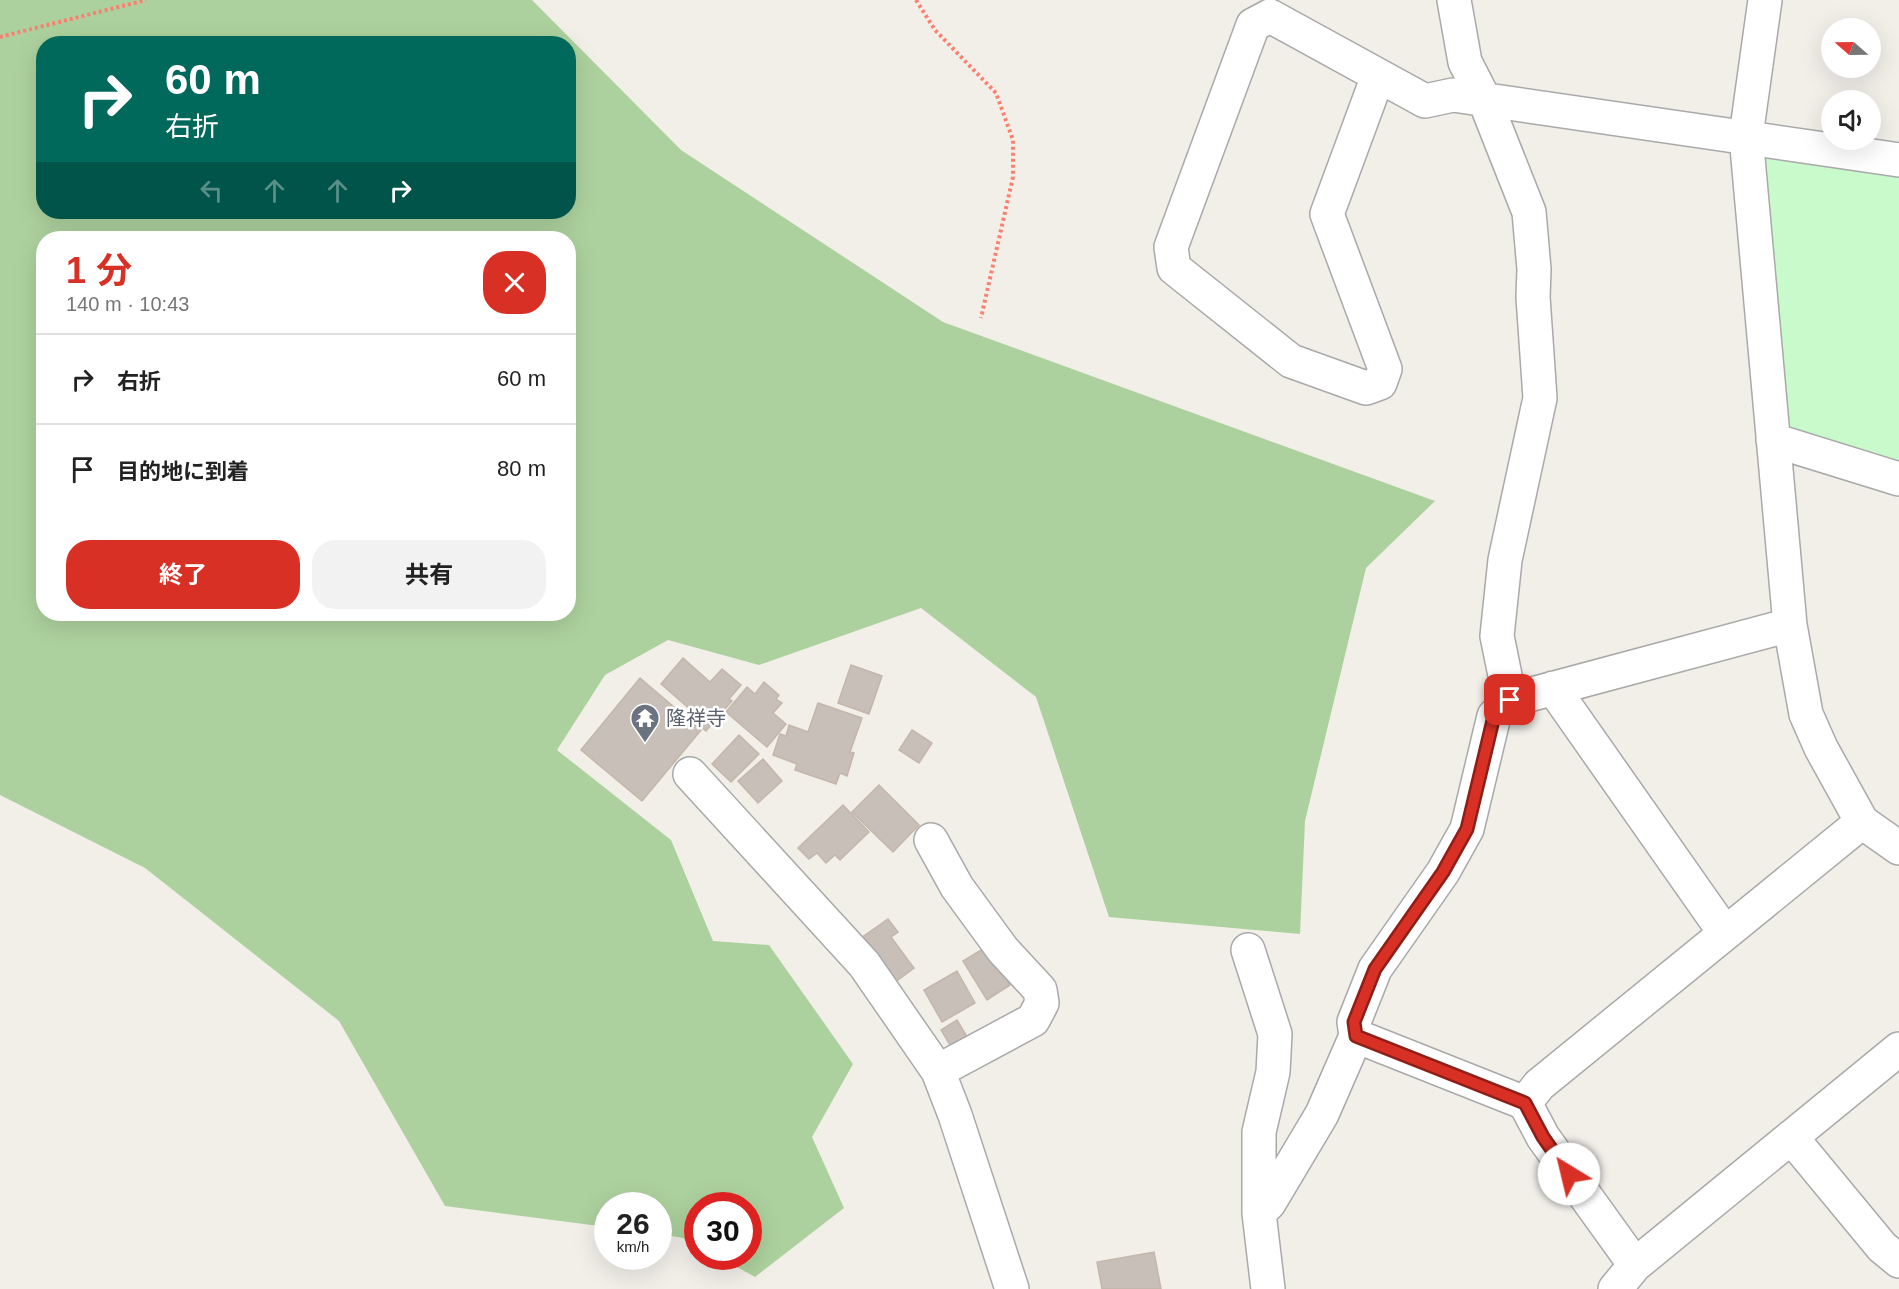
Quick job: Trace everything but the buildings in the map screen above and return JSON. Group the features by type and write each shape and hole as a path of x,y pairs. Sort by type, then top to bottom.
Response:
{"street":[{"path":"1454,0 1465,62 1485,101 1529,212 1534,269 1533,297 1540,399 1505,560 1497,636 1510,700"},
{"path":"1765,0 1746,136 1790,625 1806,714 1821,748 1862,822 1899,848"},
{"path":"1378,76 1327,214 1384,369 1380,383 1366,388 1291,361 1174,268 1171,247 1253,25 1270,16 1425,101 1453,95 1899,160"},
{"path":"1773,440 1899,479"},
{"path":"1259,1213 1269,1203 1322,1114 1356,1036 1354,1022 1375,969 1443,872 1467,829 1494,716 1510,700 1790,625"},
{"path":"1552,688 1725,933"},
{"path":"690,774 864,964 938,1071 955,1115 1012,1289"},
{"path":"1525,1103 1539,1084 1862,822"},
{"path":"931,840 957,887 1002,951 1041,990 1042,1003 1034,1020 938,1071"},
{"path":"1248,950 1275,1034 1272,1072 1259,1132 1259,1213 1268,1289"},
{"path":"1356,1036 1525,1103 1625,1277 1899,1049"},
{"path":"1791,1137 1882,1247 1899,1262"}],"path":[{"path":"0,37 146,0"},
{"path":"916,0 935,30 996,93 1013,140 1013,177 981,318"}],"green space":[{"path":"0,0 532,0 568,36 36,36 36,219 576,219 576,44 681,150 943,322 1435,501 1366,568 1305,821 1300,934 1109,917 1036,697 921,608 759,665 668,640 605,675 557,750 671,840 713,941 769,945 853,1064 812,1137 844,1208 755,1277 742,1270 762,1270 762,1192 684,1192 684,1238 672,1236 672,1192 594,1192 594,1225 445,1206 339,1021 145,868 0,795"},
{"path":"1767,152 1899,172 1899,468 1787,432 1758,166"}],"place":[{"name":"隆祥寺","path":"645,744"}],"route":[{"path":"1510,700 1494,716 1467,829 1443,872 1375,969 1354,1022 1356,1036 1525,1103 1543,1137 1569,1174"}]}
